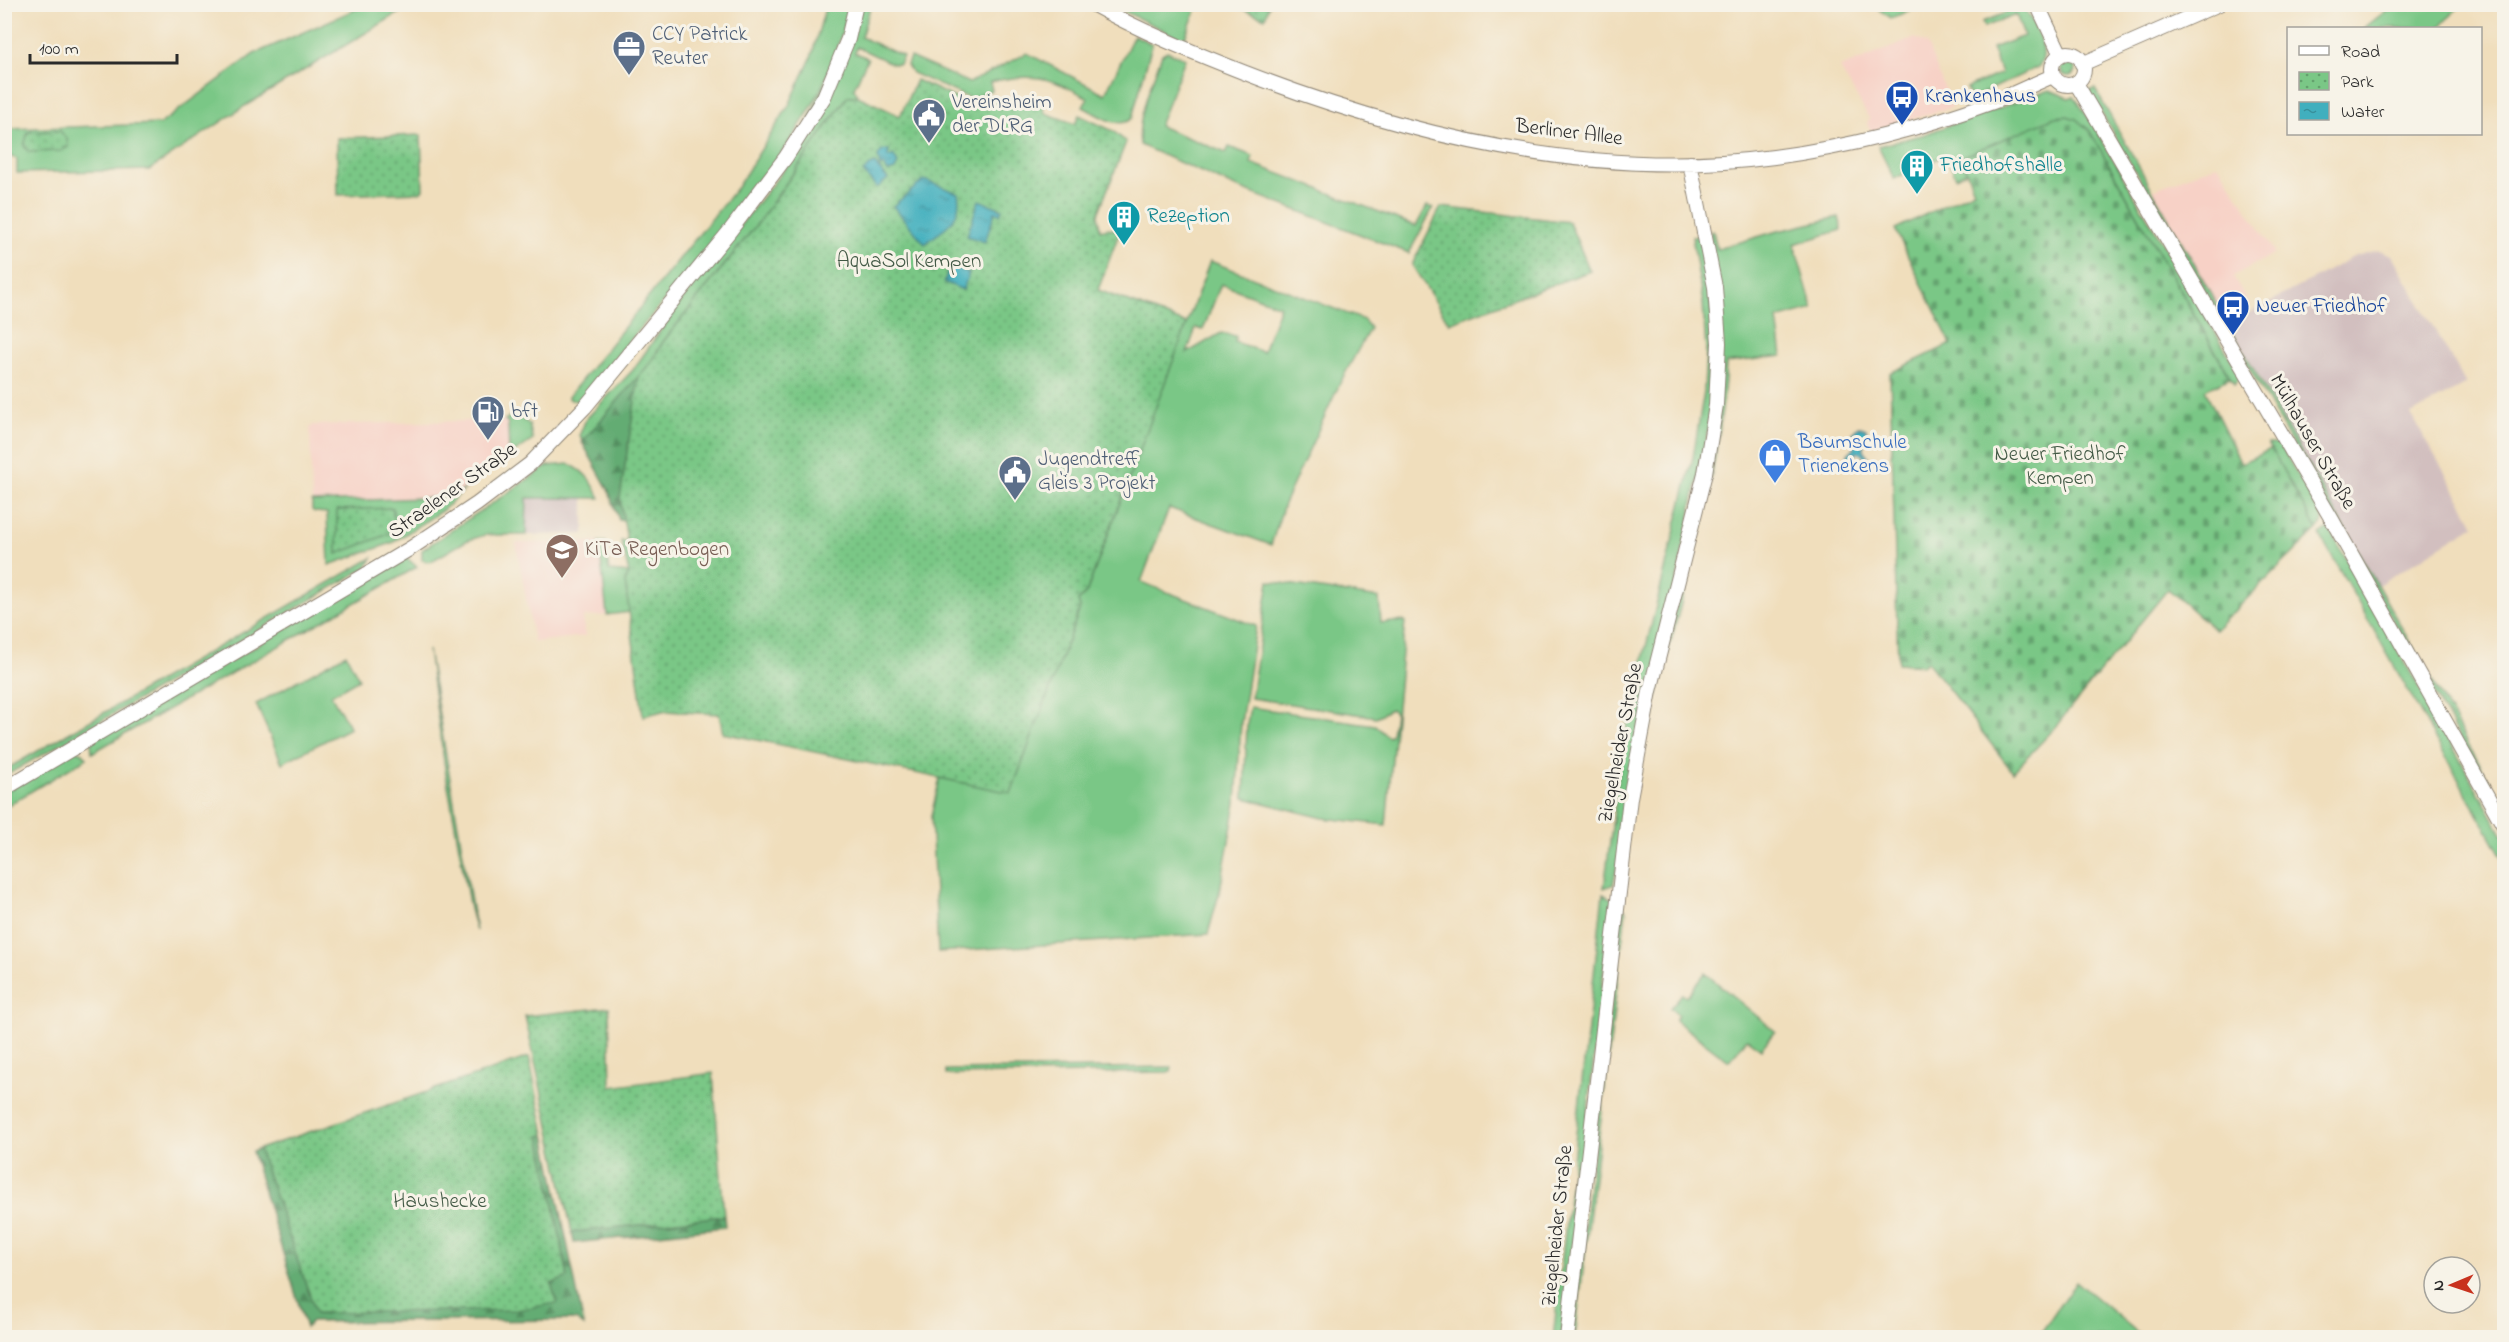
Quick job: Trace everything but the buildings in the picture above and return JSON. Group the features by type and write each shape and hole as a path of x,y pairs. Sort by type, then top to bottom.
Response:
{"street":[{"name":"Straelener Straße","path":"4,789 411,548 477,504 530,464 585,407 729,232 786,157 824,97 848,39 856,4"},
{"name":"Berliner Allee","path":"1092,4 1183,48 1301,95 1401,124 1491,144 1564,156 1631,162 1690,163 1775,157 1866,140 1927,125 1968,111 2053,76"},
{"path":"2037,4 2061,55"},
{"path":"2082,64 2219,4"},
{"path":"2071,54 2082,64 2083,74 2076,83 2063,85 2053,76 2054,62 2061,55 2071,54"},
{"name":"Mülhauser Straße","path":"2076,83 2250,377 2505,826"},
{"name":"Ziegelheider Straße","path":"1567,1338 1611,942 1631,787 1650,691 1705,473 1716,405 1719,343 1715,287 1690,163"}],"shaded area":[{"path":"1915,38 1927,44 1952,107 1871,131 1867,123 1869,118 1840,68"},
{"path":"2218,164 2275,253 2233,276 2250,306 2226,320 2153,190"},
{"path":"2379,250 2392,255 2466,384 2411,414 2475,525 2378,585 2229,324 2355,256"},
{"path":"505,420 508,423 509,456 452,497 312,502 310,428 313,425"},
{"path":"527,498 584,498 584,534 526,535"},
{"name":"KiTa Regenbogen","path":"599,542 607,615 583,617 585,636 534,642 516,543"}],"green space":[{"path":"1121,4 1198,5 1184,40 1119,9"},
{"path":"2395,4 2461,4 2439,27 2365,27"},
{"path":"412,5 245,106 149,170 17,173 17,159 9,156 8,129 160,124 254,54 363,6"},
{"path":"826,5 850,5 838,46 822,86 785,149 731,221 585,395 578,401 571,400 568,397 738,186 788,107 811,58"},
{"path":"862,5 871,5 861,37 903,56 899,64 893,64 857,47 855,53 868,58 854,88 858,96 848,96 758,223 663,342 647,368 582,442 580,434 586,419 633,370 682,300 789,163"},
{"path":"1233,5 1269,5 1265,18"},
{"path":"1872,5 1925,5 1891,18"},
{"path":"2024,6 2040,37 2042,61 2038,67 1971,99 1967,88 2001,73 1992,48 2024,36 2016,15 1984,27 1982,22"},
{"path":"1134,35 1152,44 1132,118 1121,123 1108,120 1083,107 1088,98 1063,85 1041,78 1018,77 990,82 992,90 971,99 912,73 907,65 910,57 969,83 1027,53 1105,94"},
{"path":"1167,51 1185,59 1159,126 1226,153 1229,147 1253,156 1251,163 1416,226 1427,206 1433,208 1409,253 1233,186 1140,145 1140,123 1146,99 1162,54"},
{"path":"2065,62 2071,62 2075,69 2071,76 2065,76 2061,72 2061,66"},
{"name":"AquaSol Kempen","path":"916,80 973,106 994,96 998,107 1028,104 1043,106 1045,113 1075,124 1079,115 1113,131 1126,142 1098,214 1100,230 1108,228 1120,231 1098,290 1187,324 1086,593 1078,601 1080,608 1011,793 723,733 719,714 663,711 643,716 625,581 629,573 621,541 627,541 620,498 639,376 652,361 663,342 758,223 848,96 858,96 900,116"},
{"path":"2095,89 2226,320 2220,318 2089,91"},
{"path":"2050,90 2069,98 2074,96 2093,125 2241,376 2234,384 2089,130 1961,158 1967,172 1956,177 1945,155 1894,179 1878,146 1922,135"},
{"name":"Neuer Friedhof Kempen","path":"2067,116 2076,119 2089,130 2230,378 2205,390 2241,463 2271,449 2317,530 2215,630 2168,589 2051,732 2013,772 1927,661 1924,665 1898,663 1890,373 1951,344 1895,229 1974,191 1961,157 2055,117"},
{"path":"60,131 67,139 68,147 61,151 29,152 24,146 28,132"},
{"path":"421,135 423,189 420,192 338,195 337,138"},
{"path":"1441,207 1569,222 1590,271 1449,323 1412,265"},
{"path":"1839,217 1842,230 1794,244 1813,309 1777,319 1782,356 1726,363 1716,451 1708,495 1653,711 1650,711 1715,441 1710,232 1713,231 1717,249 1774,232"},
{"path":"1692,236 1697,236 1703,244 1714,334 1709,425 1613,885 1604,888 1619,773 1630,711 1693,457 1704,391 1706,350 1703,304"},
{"path":"1210,261 1364,320 1370,328 1341,381 1284,504 1271,545 1169,508 1141,582 1256,626 1241,723 1236,803 1220,890 1208,934 938,952 931,816 940,778 1011,792 1080,608 1078,601 1086,593","holes":["1221,284 1280,306 1263,352 1235,342 1236,336 1221,333 1187,353 1196,328 1203,330"]},
{"path":"2232,331 2504,807 2504,817 2232,338"},
{"path":"639,376 620,498 624,521 619,520 608,489 582,442"},
{"path":"509,417 521,418 529,424 533,440 509,456 508,423 505,420"},
{"path":"2268,444 2280,444 2323,520 2317,530"},
{"path":"569,464 588,478 600,498 527,498 526,535 485,535 466,541 430,562 422,560 422,550 548,466"},
{"path":"465,489 443,510 392,543 329,565 327,513 312,510 312,502 452,497"},
{"path":"393,508 394,532 337,554 337,510"},
{"path":"2329,529 2504,837 2504,860 2320,535"},
{"path":"599,542 605,542 609,571 629,573 625,581 630,612 607,615"},
{"path":"372,558 367,567 5,776 5,770"},
{"path":"407,558 417,567 92,753 91,742"},
{"path":"1269,581 1379,598 1381,623 1405,621 1386,825 1323,818 1244,798 1247,724 1250,707 1375,725 1388,737 1392,734 1395,713 1391,709 1376,717 1251,698"},
{"path":"428,650 476,931 446,775"},
{"path":"346,654 359,679 331,695 350,728 282,763 256,704"},
{"path":"75,750 83,753 87,758 5,807 5,792"},
{"path":"1603,894 1612,899 1562,1337 1553,1338"},
{"path":"1622,908 1626,910 1575,1337 1571,1338"},
{"path":"1705,973 1775,1031 1761,1049 1747,1039 1729,1061 1675,1020 1678,1015 1670,1008 1682,994 1686,997"},
{"path":"609,1007 611,1087 713,1073 724,1216 572,1232 525,1016"},
{"name":"Haushecke","path":"529,1057 545,1134 540,1136 568,1277 551,1284 557,1303 517,1310 316,1313 259,1149"},
{"path":"1172,1067 1171,1072 946,1075 946,1070"},
{"path":"545,1134 584,1326 576,1320 311,1322 306,1328 252,1152 259,1149 316,1313 557,1303 551,1284 540,1136"},
{"path":"724,1216 725,1227 574,1243 572,1232"},
{"path":"2076,1281 2143,1337 2038,1337"}],"water":[{"path":"889,150 888,157 893,155 898,163 895,170 888,172 884,165 880,167 878,156 882,151"},
{"path":"874,163 888,179 877,188 863,172"},
{"path":"924,180 958,193 959,202 955,217 925,244 893,206"},
{"path":"979,200 1002,209 1000,214 995,212 985,242 967,236"},
{"path":"950,266 969,273 963,290 944,282"},
{"path":"1858,426 1866,429 1867,438 1863,447 1869,459 1866,462 1862,454 1857,452 1851,461 1847,461 1848,454 1854,448 1852,435"}],"place":[{"name":"CCY Patrick Reuter","path":"629,76"},
{"name":"Krankenhaus","path":"1902,126"},
{"name":"Vereinsheim der DLRG","path":"929,144"},
{"name":"Friedhofshalle","path":"1917,195"},
{"name":"Rezeption","path":"1124,246"},
{"name":"Neuer Friedhof","path":"2233,336"},
{"name":"bft","path":"488,441"},
{"name":"Baumschule Trienekens","path":"1775,484"},
{"name":"Jugendtreff Gleis 3 Projekt","path":"1015,501"},
{"name":"KiTa Regenbogen","path":"562,579"}]}
